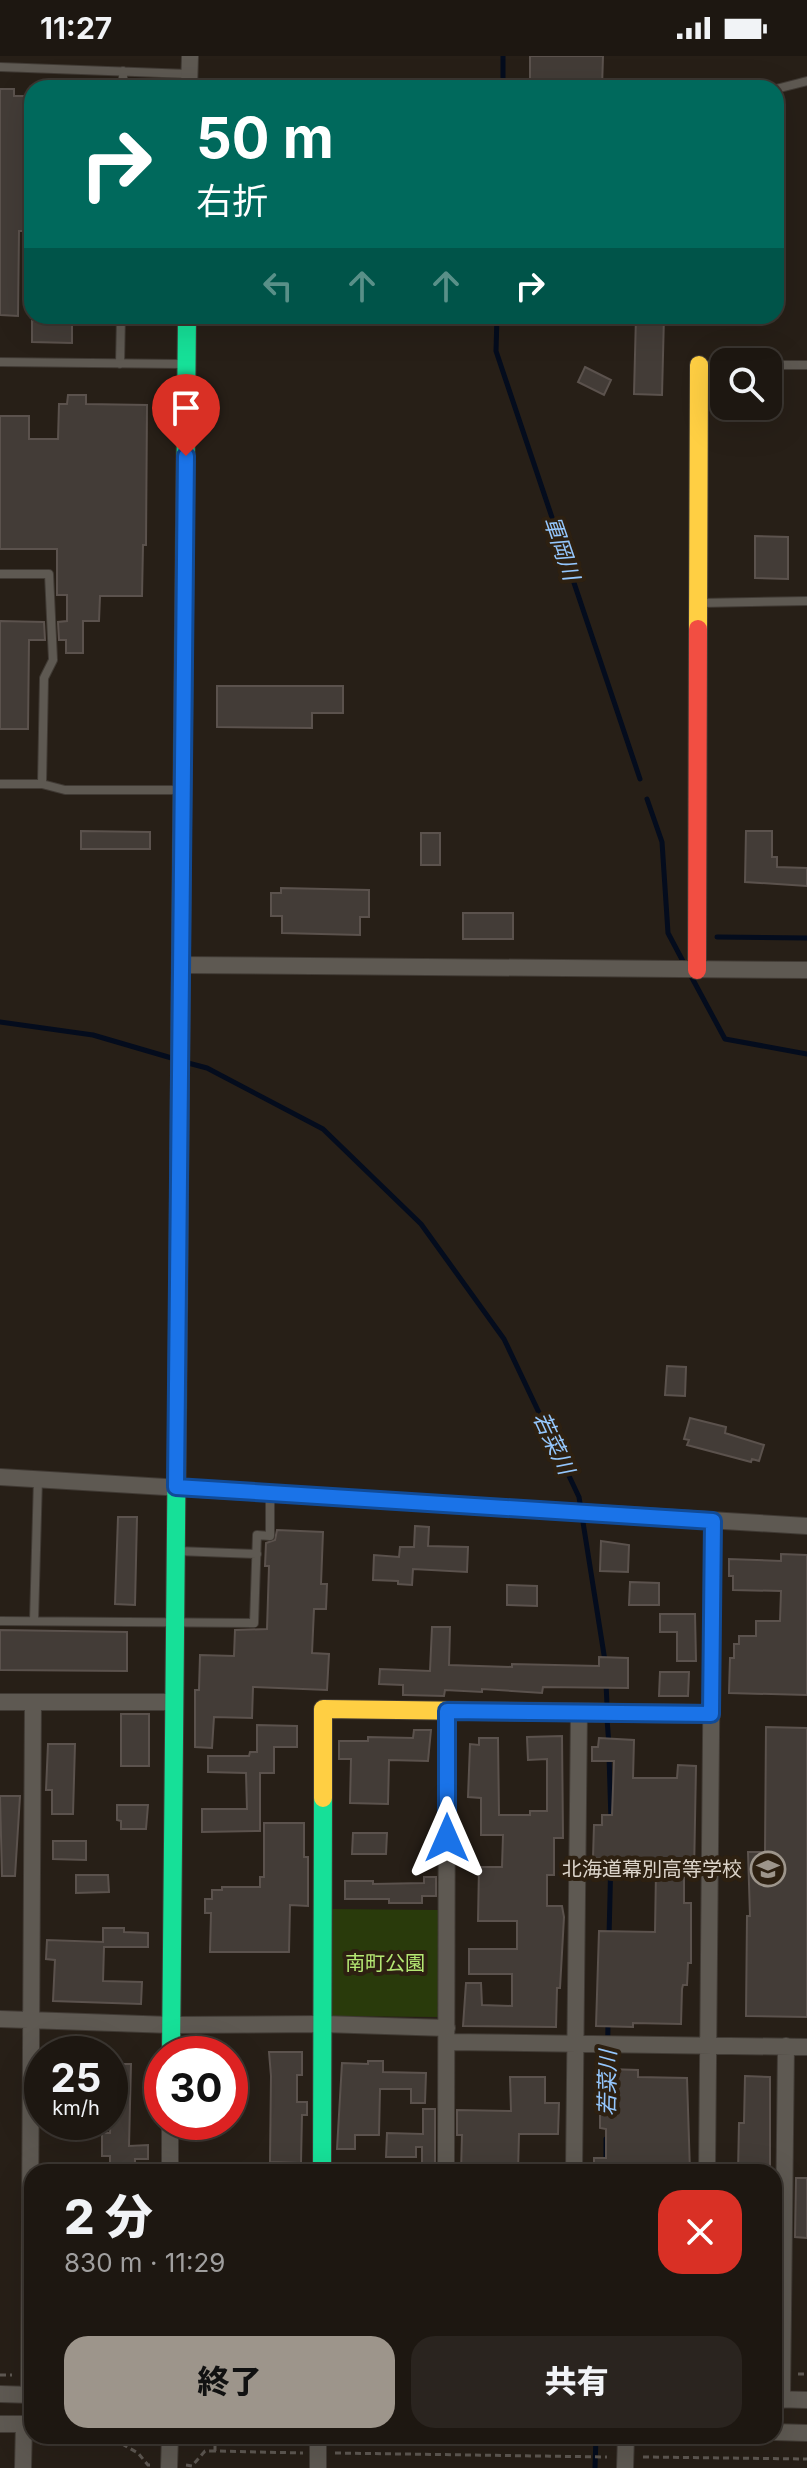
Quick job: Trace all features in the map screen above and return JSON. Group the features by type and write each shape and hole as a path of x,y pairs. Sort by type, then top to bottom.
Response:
{"street":[{"path":"190,56 190,80"},
{"path":"171,2036 187,324"},
{"path":"697,970 699,365"},
{"path":"181,965 807,970"},
{"path":"0,1477 807,1526"},
{"path":"707,2164 713,1521"},
{"path":"0,1702 174,1702"},
{"path":"30,2164 33,1702"},
{"path":"322,2164 323,1709 711,1714"},
{"path":"446,2164 447,1711"},
{"path":"574,2164 579,1712"},
{"path":"0,2019 171,2025 323,2024 575,2044 807,2047"},
{"path":"782,2223 786,2046"},
{"path":"170,2140 170,2164"},
{"path":"0,2394 24,2395"},
{"path":"782,2400 807,2400"},
{"path":"0,2424 24,2424"},
{"path":"782,2432 807,2433"},
{"path":"23,2468 24,2443"},
{"path":"169,2468 170,2444"}],"lane":[{"path":"0,67 123,71 183,80"},
{"path":"123,71 123,80"},
{"path":"784,87 807,81"},
{"path":"120,364 121,324"},
{"path":"0,362 187,365"},
{"path":"699,365 710,365"},
{"path":"782,365 807,365"},
{"path":"0,574 49,574 53,660 44,678 42,784"},
{"path":"698,603 807,601"},
{"path":"0,784 42,784 65,790 183,790"},
{"path":"34,1621 38,1479"},
{"path":"0,1621 254,1623 257,1535 270,1536 270,1493"},
{"path":"175,1551 257,1554"}],"path":[{"path":"215,2444 215,2451 625,2462 807,2459"}],"green space":[{"name":"南町公園","path":"332,1909 439,1910 438,2017 331,2016"}],"building":[{"path":"530,56 603,56 602,80 530,80"},
{"path":"0,89 14,89 14,96 24,96 24,231 19,231 18,316 0,315"},
{"path":"32,324 72,324 72,343 32,342"},
{"path":"636,324 664,324 662,395 634,394"},
{"path":"585,367 611,380 604,395 578,382"},
{"path":"68,395 86,395 86,404 147,405 146,545 143,545 142,596 100,596 99,621 83,621 83,653 66,653 66,640 59,640 58,622 67,621 67,595 57,595 57,549 0,549 0,416 29,416 29,439 58,439 59,404 67,404"},
{"path":"755,536 788,537 788,579 755,578"},
{"path":"0,621 44,622 45,640 29,640 28,729 0,729"},
{"path":"217,686 343,686 343,713 312,713 312,728 217,727"},
{"path":"81,831 150,832 150,849 81,849"},
{"path":"746,831 772,831 772,857 777,857 777,867 807,868 807,886 745,882"},
{"path":"421,833 440,833 440,865 421,865"},
{"path":"281,888 369,890 369,917 360,917 360,935 282,933 282,916 271,916 271,893 281,893"},
{"path":"463,913 513,913 513,939 463,939"},
{"path":"667,1366 686,1367 685,1396 665,1395"},
{"path":"690,1418 726,1427 725,1433 764,1445 759,1461 752,1459 751,1462 687,1445 689,1440 684,1439"},
{"path":"118,1517 137,1517 135,1605 115,1604"},
{"path":"415,1526 429,1527 428,1546 468,1547 467,1572 413,1569 412,1585 373,1580 374,1555 399,1557 400,1547 414,1547"},
{"path":"277,1530 323,1532 321,1584 327,1584 326,1609 314,1609 312,1653 329,1654 327,1690 253,1687 252,1718 214,1717 212,1748 195,1747 195,1690 199,1690 200,1655 234,1656 235,1630 267,1629 269,1566 265,1566 266,1543 275,1540"},
{"path":"601,1541 629,1545 628,1572 600,1571"},
{"path":"781,1554 807,1555 807,1695 729,1693 730,1658 734,1658 734,1644 739,1644 739,1636 756,1636 756,1621 780,1621 781,1591 733,1590 729,1559 781,1561"},
{"path":"630,1582 659,1583 659,1605 629,1605"},
{"path":"507,1585 537,1586 537,1606 507,1605"},
{"path":"660,1614 695,1614 696,1661 677,1661 677,1632 660,1632"},
{"path":"432,1627 450,1627 449,1665 599,1666 599,1657 628,1658 628,1688 543,1687 542,1693 445,1690 444,1696 403,1695 403,1685 379,1684 380,1669 430,1671"},
{"path":"0,1630 127,1632 127,1671 0,1670"},
{"path":"660,1672 689,1672 688,1696 659,1696"},
{"path":"121,1714 149,1714 149,1766 121,1766"},
{"path":"257,1725 297,1726 297,1747 274,1747 274,1773 260,1773 260,1831 202,1832 202,1809 247,1809 246,1773 208,1772 208,1756 249,1756 250,1752 257,1752"},
{"name":"北海道幕別高等学校","path":"766,1727 807,1728 807,2017 746,2016 747,1916 750,1916 748,1852 765,1852"},
{"path":"414,1730 431,1730 428,1761 389,1760 388,1804 350,1803 351,1759 339,1759 339,1741 368,1741 368,1737 413,1738"},
{"path":"562,1736 563,1838 554,1838 554,1875 547,1875 547,1906 562,1906 564,1917 556,2027 463,2026 466,1983 481,1983 482,2005 512,2006 512,1974 469,1974 469,1949 517,1949 517,1921 478,1921 479,1867 502,1867 503,1835 481,1835 481,1798 468,1797 470,1744 479,1745 479,1738 498,1738 499,1815 530,1815 530,1811 547,1811 547,1759 528,1760 527,1737"},
{"path":"599,1738 634,1740 633,1778 677,1778 678,1765 696,1766 694,1874 685,1874 684,1877 684,1903 691,1903 691,1963 688,1963 687,1985 683,1985 682,1989 681,2024 596,2026 599,1931 655,1932 656,1871 618,1871 619,1859 593,1858 594,1825 602,1825 602,1815 612,1815 614,1761 592,1761 592,1747 598,1747"},
{"path":"48,1744 75,1744 73,1814 52,1814 52,1790 46,1790"},
{"path":"0,1796 20,1796 15,1876 2,1876"},
{"path":"117,1805 148,1805 146,1829 121,1829 121,1821 117,1820"},
{"path":"264,1823 304,1823 308,1906 290,1905 289,1952 210,1952 211,1913 205,1913 205,1899 212,1899 212,1890 222,1890 222,1887 260,1887 260,1877 264,1877"},
{"path":"353,1833 387,1833 386,1854 352,1854"},
{"path":"53,1841 86,1841 86,1860 53,1859"},
{"path":"76,1875 108,1875 109,1892 76,1893"},
{"path":"424,1877 436,1877 436,1896 422,1896 422,1903 345,1899 345,1881 424,1883"},
{"path":"103,1928 148,1933 148,1947 104,1947 103,1981 142,1982 141,2004 53,2001 55,1960 46,1959 47,1940 103,1942"},
{"path":"269,2052 302,2052 302,2075 297,2075 297,2102 307,2102 307,2115 302,2115 301,2163 270,2162"},
{"path":"368,2061 383,2061 383,2072 426,2073 425,2103 411,2103 411,2089 380,2089 379,2135 355,2135 355,2149 337,2149 342,2063 368,2064"},
{"path":"128,2064 131,2064 129,2146 148,2145 148,2159 135,2159 135,2164 110,2164 110,2156 102,2156 102,2140 128,2140"},
{"path":"608,2069 638,2070 638,2077 687,2078 690,2164 594,2164 594,2158 606,2158 606,2129 600,2128 600,2093 607,2093"},
{"path":"745,2076 770,2077 770,2164 738,2164 739,2123 744,2123"},
{"path":"510,2077 545,2077 545,2103 559,2103 558,2134 519,2134 518,2164 461,2164 462,2135 457,2135 457,2110 511,2111"},
{"path":"423,2109 435,2109 435,2164 422,2164 422,2147 416,2147 416,2157 386,2157 387,2133 423,2134"},
{"path":"796,2178 807,2178 807,2238 795,2237"}],"waterway":[{"name":"軍岡川","path":"503,56 503,80"},
{"name":"軍岡川","path":"497,324 496,351 640,779"},
{"name":"軍岡川","path":"647,799 662,842 668,933 686,967"},
{"path":"717,937 807,938"},
{"name":"軍岡川","path":"691,976 725,1039 807,1054"},
{"name":"若菜川","path":"0,1022 93,1035 175,1059"},
{"name":"若菜川","path":"188,1063 207,1068 323,1129 421,1224 504,1339 579,1497 605,1661"},
{"name":"若菜川","path":"606,1683 607,1705"},
{"name":"若菜川","path":"607,1719 609,1745"},
{"name":"若菜川","path":"609,1755 611,1821"},
{"name":"若菜川","path":"609,1937 611,1855"},
{"name":"若菜川","path":"607,2097 608,2023"},
{"name":"若菜川","path":"606,2139 606,2164"},
{"name":"若菜川","path":"595,2468 596,2444"}],"traffic: fast":[{"path":"182,831 187,324"},
{"path":"171,2036 178,1319"},
{"path":"554,1712 711,1714"},
{"path":"322,2164 323,1798"}],"traffic: slow":[{"path":"698,629 699,365"},
{"path":"178,1319 182,831"},
{"path":"323,1798 323,1709 554,1712"}],"traffic: jam":[{"path":"697,970 698,629"}],"place":[{"name":"北海道幕別高等学校","path":"768,1869"}],"route":[{"path":"186,456 176,1487 713,1521 711,1714 447,1711 447,1838"}]}
